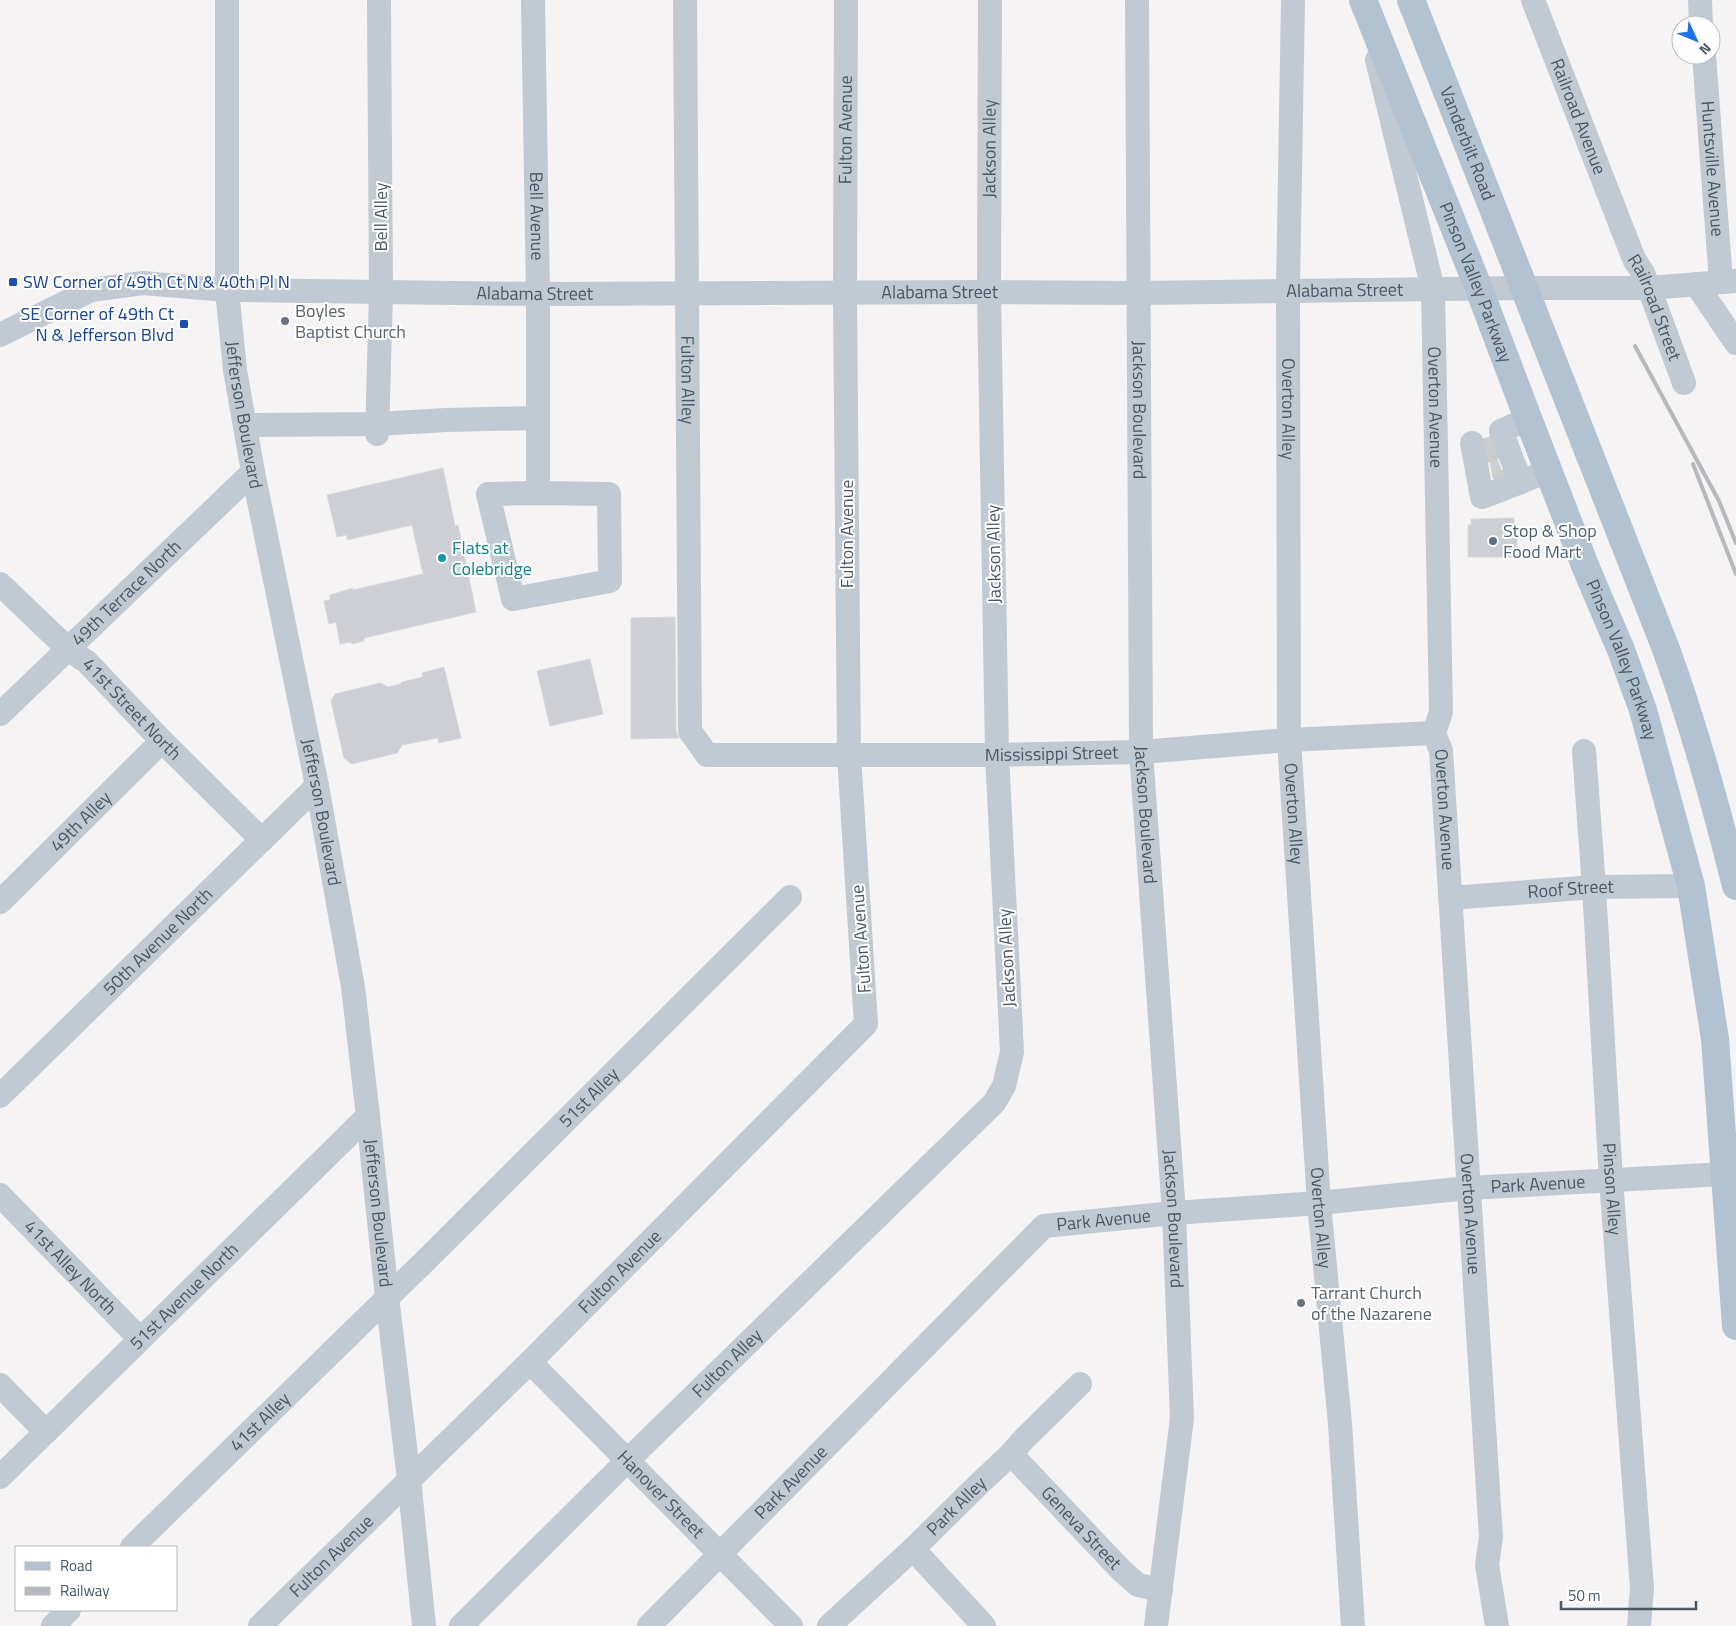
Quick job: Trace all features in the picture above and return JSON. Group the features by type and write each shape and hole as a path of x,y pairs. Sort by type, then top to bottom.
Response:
{"main road":[{"name":"Pinson Valley Parkway","path":"1363,0 1480,289 1548,471 1621,650 1643,710 1691,886 1715,1039 1731,1173 1736,1326"},
{"name":"Vanderbilt Road","path":"1411,0 1523,288"},
{"path":"1523,288 1635,568 1678,683 1712,789 1736,886"}],"street":[{"name":"Jefferson Boulevard","path":"227,0 227,290 235,370 253,472 317,786 353,987 424,1626"},
{"name":"Bell Alley","path":"377,429 381,293 379,0"},
{"name":"Bell Avenue","path":"533,0 538,294 538,493"},
{"name":"Fulton Alley","path":"685,0 690,732 707,755"},
{"name":"Fulton Avenue","path":"260,1626 530,1362 866,1024 848,756 845,294 846,0"},
{"name":"Jackson Alley","path":"990,0 989,292 997,755 1012,1052 1004,1086 994,1104"},
{"name":"Jackson Boulevard","path":"1137,0 1141,752 1174,1212 1182,1418 1156,1626"},
{"name":"Overton Alley","path":"1293,0 1288,290 1289,740 1319,1203 1340,1424 1353,1626"},
{"name":"Overton Avenue","path":"1363,0 1433,289 1441,712 1434,733 1441,752 1492,1537 1487,1565 1497,1626"},
{"name":"Railroad Avenue","path":"1533,0 1624,233"},
{"path":"1700,0 1701,15"},
{"name":"Huntsville Avenue","path":"1705,65 1728,281"},
{"name":"Railroad Street","path":"1624,233 1634,259 1643,273 1684,383"},
{"name":"Alabama Street","path":"0,335 91,290 143,283 227,290 381,293 845,294 1649,288 1728,281"},
{"path":"1696,284 1736,343"},
{"path":"245,425 377,429 446,420 538,418"},
{"path":"1436,436 1472,443 1528,419"},
{"path":"1501,431 1521,482"},
{"path":"1472,443 1482,498 1548,471"},
{"name":"49th Terrace North","path":"0,714 253,472"},
{"path":"538,493 609,494 610,581 512,599 488,494 538,493"},
{"name":"41st Street North","path":"0,584 68,648 87,662 162,741 262,840"},
{"name":"Mississippi Street","path":"707,755 997,755 1141,752 1289,740 1434,733"},
{"name":"49th Alley","path":"0,902 162,741"},
{"name":"Pinson Alley","path":"1584,751 1611,1180 1642,1588 1639,1626"},
{"name":"50th Avenue North","path":"0,1096 317,786"},
{"name":"Roof Street","path":"1450,898 1594,887 1691,886"},
{"name":"51st Alley","path":"387,1297 790,897"},
{"name":"Fulton Alley","path":"461,1626 628,1460 994,1104"},
{"name":"51st Avenue North","path":"0,1478 368,1116"},
{"name":"Park Avenue","path":"649,1626 1044,1226 1174,1212 1319,1203 1469,1188 1731,1173"},
{"name":"41st Alley North","path":"0,1195 140,1339"},
{"name":"41st Alley","path":"133,1546 387,1297"},
{"name":"Hanover Street","path":"530,1362 721,1553 791,1626"},
{"name":"Park Alley","path":"829,1626 913,1549 1080,1384"},
{"path":"0,1385 46,1432"},
{"name":"Geneva Street","path":"1011,1454 1121,1570 1138,1585 1161,1590"},
{"path":"913,1549 984,1626"},
{"path":"52,1626 68,1611"}],"building":[{"path":"1492,445 1503,474 1493,478 1487,447"},
{"name":"Flats at Colebridge","path":"443,468 455,526 458,525 476,612 364,638 364,641 352,644 351,642 340,644 336,622 329,624 324,601 330,600 330,595 353,588 353,590 423,574 412,525 347,540 347,535 337,537 327,495"},
{"name":"Stop & Shop Food Mart","path":"1514,518 1514,524 1517,524 1517,557 1468,557 1468,525 1471,525 1471,519"},
{"path":"675,617 676,731 679,738 631,739 631,618"},
{"path":"590,659 603,714 550,726 537,671"},
{"path":"444,667 461,738 439,743 438,738 402,745 397,753 352,764 344,758 331,701 335,694 380,683 388,687 423,677 422,673"}],"tunnel":[{"path":"1490,436 1510,487"}],"railway":[{"path":"1635,346 1719,501 1736,543"},
{"path":"1693,464 1736,574"}],"place":[{"name":"SW Corner of 49th Ct N & 40th Pl N","path":"13,282"},
{"name":"Boyles Baptist Church","path":"285,321"},
{"name":"SE Corner of 49th Ct N & Jefferson Blvd","path":"184,324"},
{"name":"Stop & Shop Food Mart","path":"1493,541"},
{"name":"Flats at Colebridge","path":"442,558"},
{"name":"Tarrant Church of the Nazarene","path":"1301,1303"}]}
